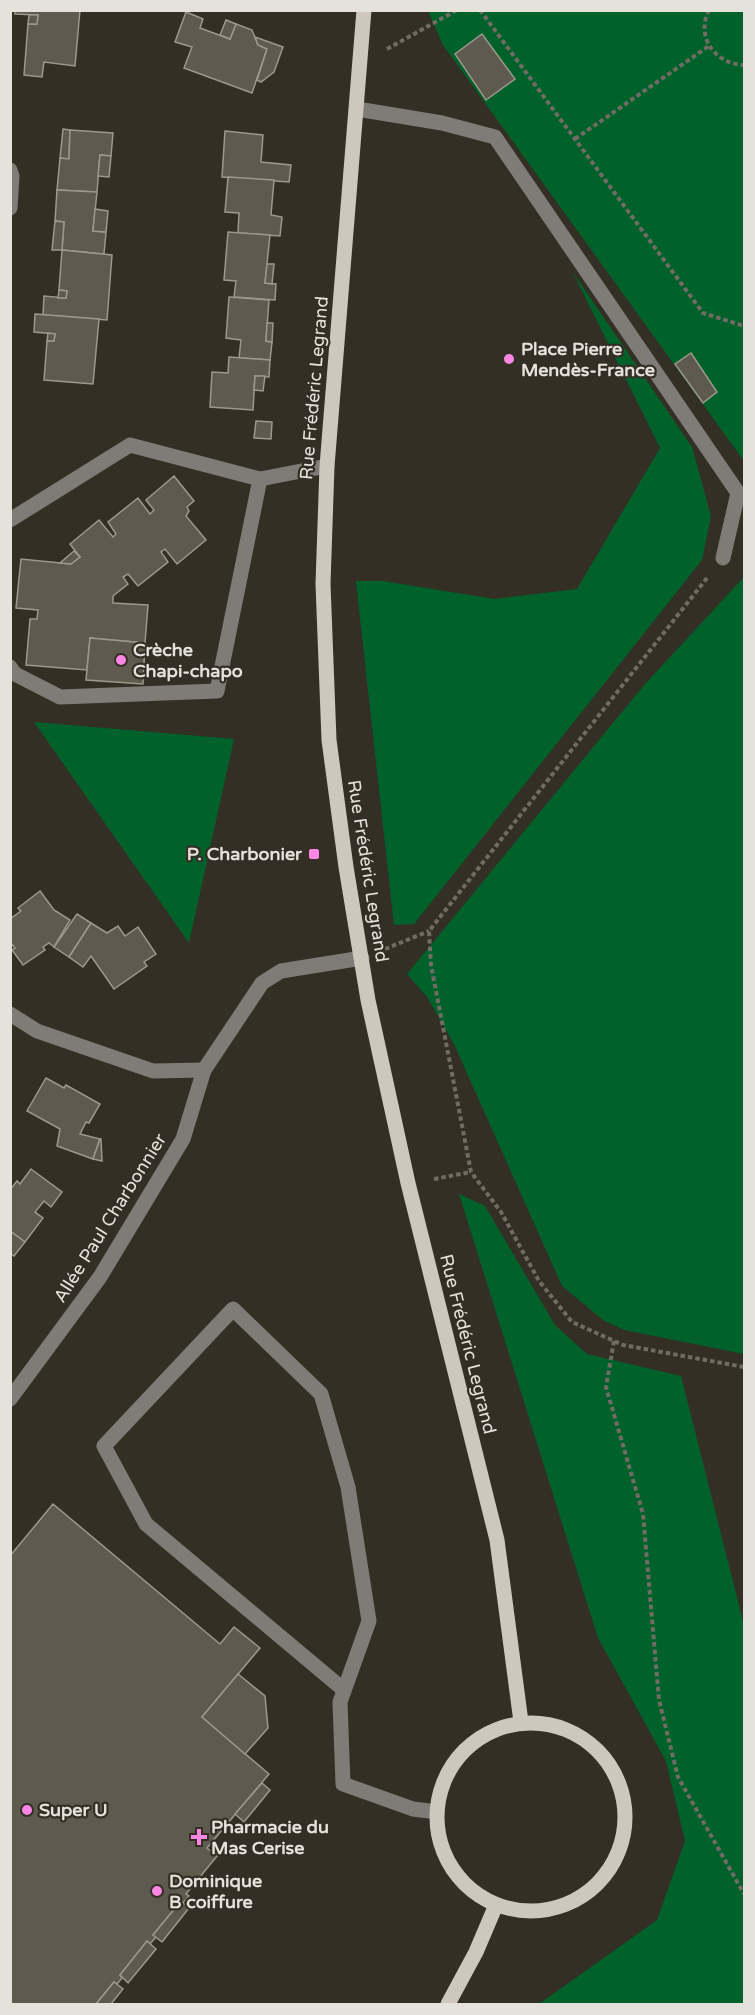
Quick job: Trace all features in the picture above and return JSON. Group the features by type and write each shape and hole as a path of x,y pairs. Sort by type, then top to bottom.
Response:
{"main road":[{"name":"Rue Frédéric Legrand","path":"364,10 327,466 323,584 329,740 346,867 368,1000 408,1183 497,1540 520,1722"},
{"path":"520,1722 552,1724 582,1737 605,1758 620,1786 625,1816 621,1847 606,1874 584,1895 556,1908 526,1911 496,1905 470,1889 450,1866 438,1836 437,1804 446,1774 464,1748 490,1731 520,1722"},
{"path":"448,2004 476,1952 496,1905"}],"street":[{"path":"357,109 442,123 495,137 738,493 723,558"},
{"path":"10,170 12,176 10,208"},
{"path":"10,520 129,445 260,480 327,466"},
{"path":"10,667 15,674 60,697 217,691 260,480"},
{"name":"Allée Paul Charbonnier","path":"10,1399 100,1277 183,1138 204,1070 262,983 281,971 362,958"},
{"path":"10,1014 37,1031 153,1071 204,1070"},
{"path":"344,1690 146,1524 104,1446 233,1309 321,1394 345,1477 369,1621 340,1702 343,1784 413,1809 437,1812"}],"path":[{"path":"360,63 458,10"},
{"path":"480,10 703,313 744,326"},
{"path":"709,10 705,18 704,33 709,46 719,58 733,65 744,65"},
{"path":"575,139 709,46"},
{"path":"362,958 429,931 723,558"},
{"path":"429,931 431,965 471,1172 501,1212 539,1281 572,1322 623,1345 744,1367"},
{"path":"408,1183 471,1172"},
{"path":"614,1341 606,1387 643,1514 659,1700 678,1777 744,1894"}],"green space":[{"path":"433,10 744,11 744,461 443,45 429,13"},
{"path":"572,271 692,447 711,516 702,560 414,924 394,925 356,581 383,581 494,599 577,589 660,448"},
{"path":"744,577 744,1354 624,1330 603,1320 562,1286 454,1044 427,997 407,974 645,684"},
{"path":"34,722 234,739 189,943"},
{"path":"459,1194 485,1206 555,1325 587,1354 681,1376 744,1625 744,2004 539,2004 657,1920 685,1841 666,1761 598,1638"}],"building":[{"path":"15,10 80,10 75,66 44,62 42,77 24,75 28,24 37,24 38,15 15,14"},
{"path":"186,12 203,19 200,28 230,39 236,24 252,30 258,45 267,49 252,93 184,68 192,47 175,42"},
{"path":"29,15 38,15 37,24 28,24"},
{"path":"226,20 236,24 230,39 220,35"},
{"path":"482,34 515,79 486,100 455,54"},
{"path":"255,37 283,47 274,72 261,82 257,80 267,49 258,45"},
{"path":"63,129 70,130 69,159 60,158"},
{"path":"70,130 113,133 111,156 100,155 97,192 57,190 60,158 69,159"},
{"path":"225,131 263,135 261,162 291,165 289,182 222,177"},
{"path":"100,155 111,156 109,177 98,176"},
{"path":"228,177 274,180 271,215 282,217 280,236 238,233 239,213 225,212"},
{"path":"57,190 97,192 93,231 106,232 104,254 62,250 64,222 55,221"},
{"path":"95,209 108,211 106,232 93,231"},
{"path":"55,221 64,222 62,250 52,250"},
{"path":"228,232 270,235 265,283 276,284 275,300 234,297 236,281 224,280"},
{"path":"62,250 112,255 107,320 43,315 44,296 66,298 67,291 59,290"},
{"path":"267,264 274,264 272,284 265,283"},
{"path":"59,290 67,291 66,298 58,298"},
{"path":"229,297 269,300 266,341 272,342 270,360 239,358 241,340 226,338"},
{"path":"35,314 99,319 93,384 44,380 47,341 54,341 55,334 34,332"},
{"path":"267,323 273,323 272,342 266,341"},
{"path":"48,333 55,334 54,341 47,341"},
{"path":"691,353 717,392 703,403 675,364"},
{"path":"229,357 270,360 269,377 255,376 253,410 210,407 212,372 228,373"},
{"path":"255,376 265,376 263,391 254,390"},
{"path":"256,421 272,422 271,439 254,438"},
{"path":"174,476 194,501 187,507 189,511 186,516 206,540 177,564 165,549 161,552 168,562 138,586 128,574 123,577 128,584 113,596 113,603 148,605 145,643 90,638 87,670 26,665 30,619 37,619 38,610 16,608 21,559 71,564 80,557 70,544 99,520 113,537 116,534 108,522 138,498 150,514 154,510 146,500"},
{"path":"74,551 80,557 71,564 60,563"},
{"path":"90,638 145,643 143,684 86,680"},
{"path":"40,891 54,910 70,920 54,947 49,943 43,947 45,950 23,965 12,950 15,948 10,942 10,919 21,911 18,908"},
{"path":"77,914 91,923 69,957 54,947"},
{"path":"91,923 107,933 118,926 125,936 138,927 156,954 144,962 147,966 114,989 91,956 83,967 69,957"},
{"path":"46,1078 64,1088 66,1085 100,1104 80,1134 100,1139 93,1159 57,1146 60,1129 27,1111"},
{"path":"101,1139 102,1161 93,1159"},
{"path":"31,1169 62,1192 51,1207 44,1201 35,1212 43,1218 25,1242 10,1231 10,1190 17,1181 20,1184"},
{"path":"10,1231 25,1242 14,1256 10,1253"},
{"path":"53,1504 220,1644 234,1627 260,1648 202,1717 269,1774 207,1848 217,1856 186,1894 189,1896 183,1903 181,1901 153,1935 156,1937 150,1944 147,1941 120,1975 122,1978 117,1984 114,1982 96,2004 10,2004 10,1556"},
{"path":"238,1674 265,1696 268,1728 245,1754 202,1717"},
{"path":"262,1783 270,1790 244,1822 235,1814"},
{"path":"181,1901 189,1908 162,1942 153,1935"},
{"path":"147,1941 156,1949 128,1983 120,1975"},
{"path":"114,1982 123,1989 111,2004 96,2004"}],"place":[{"name":"Place Pierre Mendès-France","path":"509,359"},
{"name":"Crèche Chapi-chapo","path":"121,660"},
{"name":"P. Charbonier","path":"314,854"},
{"name":"Super U","path":"27,1810"},
{"name":"Pharmacie du Mas Cerise","path":"199,1837"},
{"name":"Dominique B coiffure","path":"157,1891"}]}
